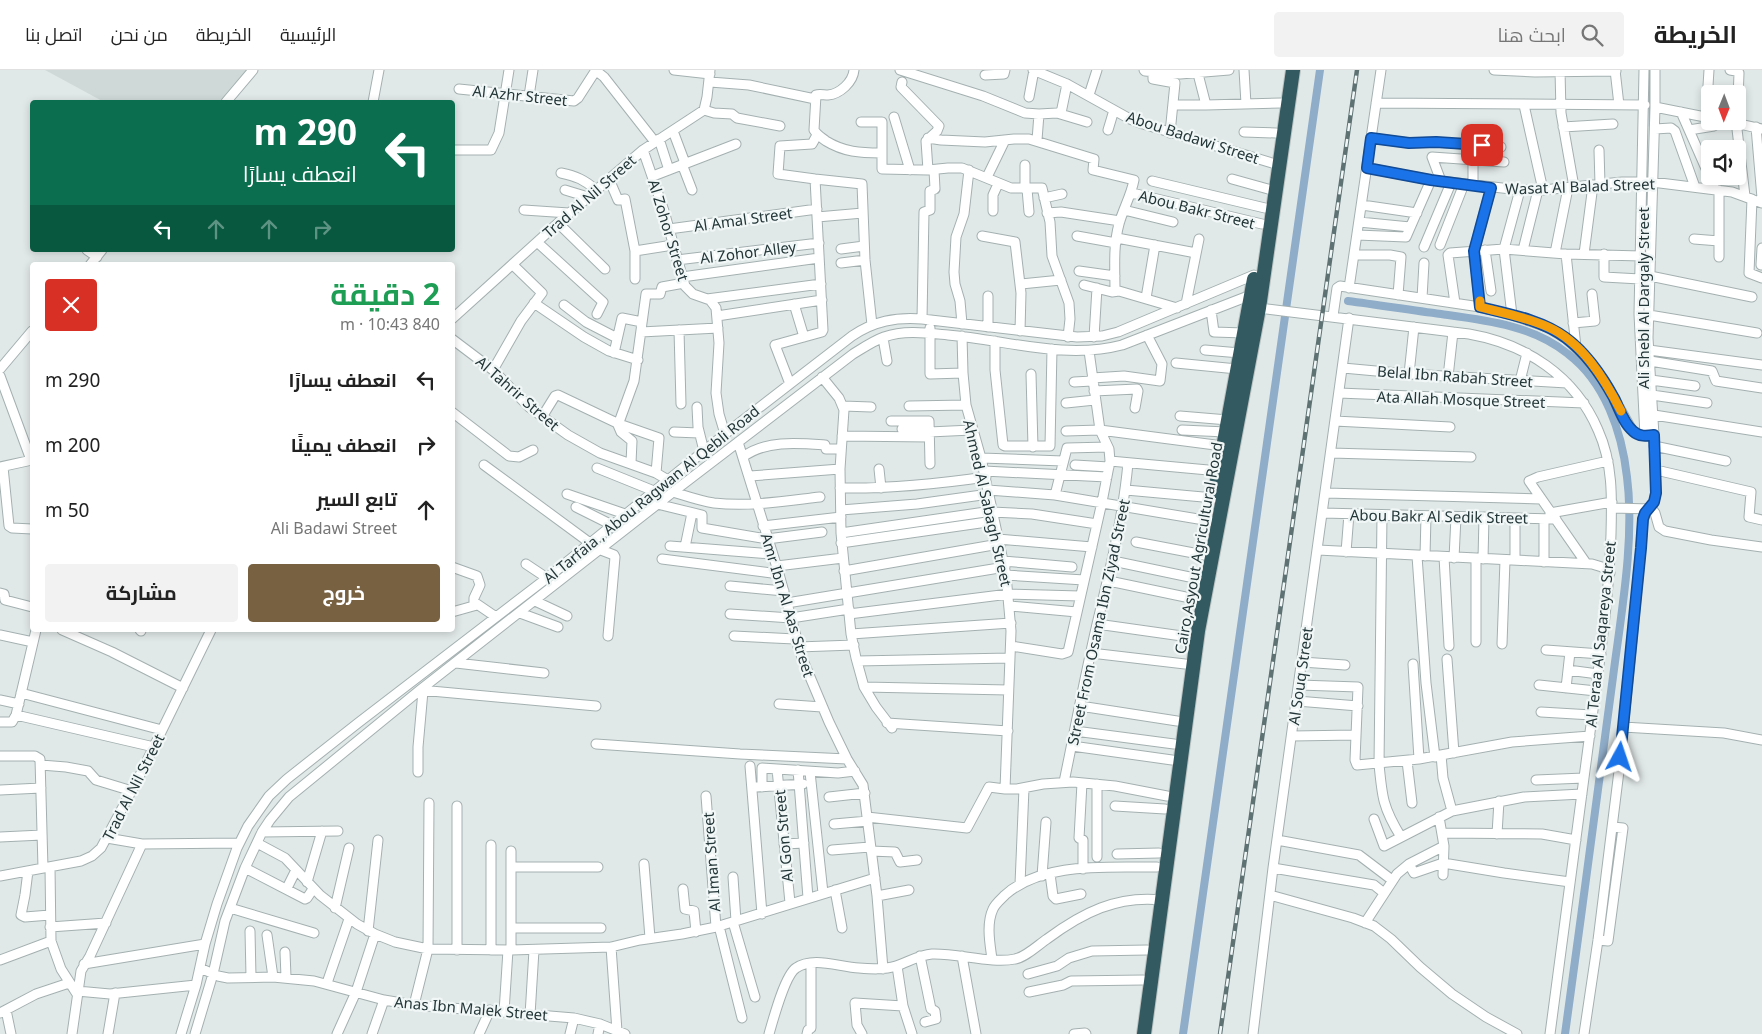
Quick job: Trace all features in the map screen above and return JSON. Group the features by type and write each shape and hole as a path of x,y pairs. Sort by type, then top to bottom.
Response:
{"highway":[{"name":"Cairo,Asyout Agricultural Road","path":"1144,1034 1158,900 1214,516 1214,498 1251,295 1281,103 1284,70"},
{"name":"Cairo,Asyout Agricultural Road","path":"1136,1034 1147,950 1158,900 1158,860 1185,664 1199,579 1266,309 1293,70"}],"street":[{"path":"228,100 253,70"},
{"path":"373,100 379,70"},
{"path":"455,150 488,151 492,149 499,133 509,70"},
{"path":"528,96 533,70"},
{"path":"595,70 604,77 657,140 669,170"},
{"name":"Al Azhr Street","path":"459,89 574,101 578,98 595,70"},
{"path":"675,70 710,75 815,98"},
{"path":"854,70 852,79 848,84 832,94 816,94 813,124 817,135 847,151 881,154"},
{"path":"900,70 983,96 1020,112 1039,114 1061,113 1087,122"},
{"path":"985,75 1004,74 1004,70"},
{"path":"1029,96 1034,70"},
{"name":"Abou Badawi Street","path":"1034,70 1067,84 1144,124 1272,163"},
{"path":"1088,95 1097,70"},
{"path":"1170,132 1175,83 1153,80 1152,71 1180,74 1229,70"},
{"path":"1244,70 1246,104"},
{"path":"1349,288 1381,70"},
{"path":"1494,70 1616,70 1619,105"},
{"name":"Ali Shebl Al Dargaly Street","path":"1644,70 1650,276 1649,350 1654,415 1650,436"},
{"name":"Ali Shebl Al Dargaly Street","path":"1650,436 1640,344 1640,279 1648,182 1655,129 1655,70"},
{"path":"1709,70 1709,85"},
{"path":"1730,70 1737,71 1739,75 1739,85"},
{"path":"1555,253 1571,187 1560,105 1560,71"},
{"path":"1198,72 1206,106"},
{"path":"710,75 704,110 714,113 732,114 737,118 780,126"},
{"path":"902,82 901,87 939,126 937,131 926,142 935,189 930,191 930,210 924,212 926,320 930,333 930,374 962,373"},
{"path":"1061,113 1067,84"},
{"path":"1173,105 1206,106 1281,103"},
{"path":"1376,104 1645,105"},
{"path":"1523,250 1540,190 1524,105"},
{"path":"1655,107 1701,116"},
{"name":"Trad Al Nil Street","path":"455,317 558,222 643,150 704,110"},
{"path":"1108,130 1114,110"},
{"path":"1681,112 1717,189 1719,249 1694,238"},
{"path":"1037,140 1039,114"},
{"path":"894,118 910,170"},
{"path":"861,122 882,122 882,169 931,170 955,167 969,170 1011,188 1042,188 1050,228 1052,256 1070,308 1068,337"},
{"path":"1563,127 1613,124"},
{"path":"1746,125 1759,128 1762,198"},
{"path":"1655,129 1671,128 1675,131 1695,186"},
{"path":"1689,130 1701,128"},
{"path":"1737,130 1749,198 1749,273 1762,278"},
{"path":"673,131 692,190"},
{"path":"1244,132 1276,133"},
{"path":"817,135 812,144 780,146 779,175 862,184 864,246 872,325"},
{"path":"928,138 985,142 1021,138 1037,140 1094,159 1093,170 1134,180 1132,193 1120,221 1116,240 1115,291"},
{"path":"1371,138 1409,143 1436,142 1501,147"},
{"path":"987,178 1005,140"},
{"path":"653,176 736,144"},
{"name":"Al Zohor Street","path":"643,150 653,176 683,280 693,294 708,299"},
{"path":"1584,254 1597,184 1599,150"},
{"path":"1357,235 1406,237 1417,213 1436,181 1431,157 1504,162"},
{"path":"1440,245 1468,185 1473,159"},
{"path":"1025,165 1029,212"},
{"name":"Wasat Al Balad Street","path":"1367,168 1436,181 1520,190 1648,182 1695,186 1717,189 1749,198 1762,204"},
{"path":"962,324 960,301 954,272 956,237 964,214 969,170"},
{"path":"561,173 586,181 596,190"},
{"path":"609,179 618,200 625,199 635,252 635,279"},
{"path":"790,384 775,345 823,331 815,179"},
{"path":"1232,179 1268,189"},
{"path":"1152,181 1265,208"},
{"path":"1424,246 1451,183"},
{"path":"993,211 994,195 998,184"},
{"path":"1480,307 1474,251 1491,188"},
{"path":"565,190 588,197"},
{"path":"1512,315 1504,249 1520,190"},
{"name":"Abou Bakr Street","path":"1132,193 1262,224"},
{"path":"1044,198 1062,194"},
{"path":"1362,205 1417,213"},
{"path":"524,210 569,213"},
{"path":"1124,210 1173,222"},
{"path":"1047,213 1061,212 1120,221"},
{"name":"Al Amal Street","path":"669,229 817,213 863,213"},
{"path":"558,222 605,269"},
{"path":"1359,222 1410,227"},
{"path":"982,236 1014,242 1021,284 1022,312 1020,331"},
{"path":"1077,236 1116,240 1196,253"},
{"path":"1084,285 1119,291 1181,306 1199,239"},
{"path":"537,242 604,302 596,314"},
{"name":"Al Zohor Alley","path":"677,260 818,243"},
{"path":"635,252 673,244"},
{"path":"840,249 864,246"},
{"path":"1146,298 1155,246"},
{"path":"1761,265 1762,248"},
{"path":"1455,303 1448,255 1450,253 1504,249 1566,254 1641,256"},
{"path":"1485,250 1491,291"},
{"path":"1354,254 1401,257 1398,295"},
{"path":"1566,254 1576,346"},
{"path":"1604,254 1604,278 1640,279"},
{"path":"631,463 632,441 621,432 619,424 632,390 638,360 646,294 660,294 662,287 683,280 819,258"},
{"path":"841,263 865,260"},
{"path":"1422,298 1424,263"},
{"path":"493,370 542,293 513,264"},
{"path":"1079,271 1115,276"},
{"name":"Al Tarfaia , Abou Ragwan Al Qebli Road","path":"181,1034 217,904 239,843 261,805 287,779 547,578 725,434 852,336 872,325 892,319 926,320 1068,337 1094,337 1118,332 1254,275"},
{"path":"1650,276 1752,296"},
{"path":"1021,284 1061,280"},
{"path":"708,299 821,284"},
{"path":"1333,316 1337,288 1340,286 1480,307 1547,327 1576,346 1605,382 1630,428 1638,435 1650,436 1654,446 1656,493 1654,502 1643,519 1613,827 1606,921"},
{"path":"1094,337 1097,288"},
{"path":"1573,323 1595,321 1592,294"},
{"name":"Al Tarfaia , Abou Ragwan Al Qebli Road","path":"195,1034 213,974 222,934 245,868 262,832 289,797 672,492 853,354 883,338 908,332 962,336 1052,349 1089,351 1122,344 1251,295"},
{"path":"988,296 988,327"},
{"path":"708,299 714,305 717,316 719,344 716,393 719,414 725,434"},
{"path":"717,316 822,300"},
{"path":"534,303 575,332 614,353 638,360"},
{"path":"794,304 804,337"},
{"path":"564,305 586,322 617,338"},
{"name":"Al Teraa Al Saqareya Street","path":"1266,309 1349,318 1491,339 1527,353 1548,366 1567,383 1584,403 1599,431 1608,461 1613,506 1610,573 1550,1034"},
{"path":"1211,310 1214,332 1244,333"},
{"path":"1648,315 1757,333"},
{"path":"614,353 622,318 642,322"},
{"name":"Al Souq Street","path":"1253,1034 1273,868 1349,318"},
{"path":"1409,374 1414,327"},
{"path":"641,332 718,328"},
{"path":"679,330 681,404"},
{"path":"1118,332 1122,344"},
{"path":"1448,377 1453,332"},
{"path":"0,369 30,333"},
{"path":"1074,382 1124,376 1160,381 1162,364 1147,335"},
{"name":"Ahmed Al Sabagh Street","path":"962,336 962,373 966,405 985,474 1009,594 1011,646 1004,789"},
{"path":"883,338 887,362"},
{"name":"Al Tahrir Street","path":"455,341 493,370 529,407 570,437 612,457 656,472 668,480"},
{"path":"995,341 998,406 1004,445 1050,446 1052,349"},
{"path":"1205,350 1240,353"},
{"path":"1649,350 1762,366"},
{"path":"1011,646 1062,654 1068,652 1109,464 1108,447 1100,430 1089,351"},
{"path":"1520,381 1527,353"},
{"path":"1650,361 1712,371 1716,381 1762,388"},
{"path":"1176,363 1237,369"},
{"name":"Belal Ibn Rabah Street","path":"1342,368 1448,377 1567,383"},
{"path":"1031,374 1033,447"},
{"path":"0,376 30,455"},
{"path":"822,377 843,406 840,469 841,543 852,634 864,687 890,725 1008,731"},
{"path":"1651,380 1695,386"},
{"path":"1066,404 1094,395 1137,389 1135,408"},
{"name":"Ata Allah Mosque Street","path":"1339,393 1584,403"},
{"path":"542,417 555,396 558,395 619,424 659,438 656,472"},
{"path":"1652,395 1707,403"},
{"path":"909,406 966,405"},
{"path":"697,406 699,433 704,451"},
{"path":"843,406 871,407"},
{"path":"455,414 510,456 519,457 533,450"},
{"path":"1654,415 1762,432"},
{"path":"1180,416 1226,433"},
{"path":"891,421 928,421 930,464"},
{"path":"1335,421 1450,427"},
{"path":"902,430 929,433"},
{"path":"842,436 972,430"},
{"path":"1078,430 1078,447"},
{"path":"1182,430 1226,433"},
{"path":"1066,431 1226,433"},
{"path":"674,432 699,433"},
{"name":"Amr Ibn Al Aas Street","path":"738,442 778,570 797,643 822,707 847,759 861,781 865,793 883,969"},
{"path":"743,457 758,448 793,443 825,445 826,449 841,449"},
{"path":"1654,446 1726,461"},
{"path":"1055,495 1067,448 1108,447"},
{"path":"1331,452 1471,457"},
{"path":"981,458 1063,461"},
{"path":"30,460 2,467 9,526 30,530"},
{"path":"1586,563 1550,517 1529,481 1608,461"},
{"path":"1075,465 1128,463 1219,471"},
{"name":"Street From Osama Ibn Ziyad Street","path":"1064,782 1097,624 1113,561 1126,490 1128,463"},
{"path":"484,465 590,543"},
{"path":"597,468 654,491"},
{"path":"750,476 840,469"},
{"path":"879,469 880,488"},
{"path":"1656,470 1751,492 1749,517 1762,520"},
{"path":"840,488 880,488 942,484 985,474 1060,474 1107,477"},
{"path":"1126,490 1214,498"},
{"path":"672,492 714,502 758,504 820,497"},
{"path":"764,526 989,492 1055,495 1123,507 1214,516"},
{"path":"1326,493 1541,499"},
{"path":"567,494 625,514"},
{"path":"657,504 703,516 702,528 767,539 822,532"},
{"name":"Abou Bakr Al Sedik Street","path":"1323,513 1515,518 1550,517 1613,506 1649,508"},
{"path":"576,507 612,524"},
{"path":"1649,508 1655,513 1659,528 1665,531 1762,547"},
{"path":"685,548 692,513"},
{"path":"841,533 993,515 1032,514 1097,524"},
{"path":"1346,552 1349,514"},
{"path":"841,543 993,515"},
{"path":"1382,515 1379,764 1384,804 1389,818 1401,837"},
{"path":"1426,516 1421,556 1426,683 1438,756 1452,811"},
{"path":"1454,558 1456,517"},
{"path":"1476,642 1484,517"},
{"path":"1544,562 1550,517"},
{"path":"1515,518 1515,560"},
{"path":"844,571 999,542 1092,547"},
{"path":"1136,542 1204,555"},
{"path":"670,546 772,554"},
{"path":"601,550 615,557 608,636"},
{"path":"1318,550 1586,563 1597,564 1610,573"},
{"path":"1444,557 1449,646"},
{"path":"662,559 778,570 843,558"},
{"path":"1502,644 1505,560"},
{"path":"1113,561 1199,579"},
{"path":"526,564 547,578"},
{"path":"787,602 1005,568 1072,567"},
{"path":"455,568 479,578 480,585 474,602 496,617"},
{"path":"1005,568 1084,580"},
{"path":"1108,581 1196,599"},
{"path":"730,586 784,591"},
{"path":"0,593 4,594 5,600 30,606"},
{"path":"730,614 791,618 1009,594 1080,596"},
{"path":"535,602 567,616"},
{"path":"455,611 477,605"},
{"path":"1010,606 1077,612"},
{"path":"520,613 558,627"},
{"path":"852,634 1011,623"},
{"path":"1097,624 1189,637"},
{"path":"0,722 12,722 16,715 36,632"},
{"path":"67,632 112,652 183,688"},
{"name":"Trad Al Nil Street","path":"0,876 81,860 92,856 102,848 210,632"},
{"path":"0,635 33,642"},
{"path":"734,636 797,643 854,645"},
{"path":"1546,650 1600,654"},
{"path":"1566,688 1570,652"},
{"path":"1091,653 1185,664"},
{"path":"857,662 1010,658"},
{"path":"1447,659 1454,753"},
{"path":"1302,662 1344,665"},
{"path":"456,663 544,673"},
{"path":"1413,664 1419,759"},
{"path":"1568,670 1598,674"},
{"path":"1299,685 1357,686 1356,765 1407,761 1512,742 1590,736"},
{"path":"1539,685 1596,691"},
{"path":"864,687 1008,690"},
{"path":"418,772 422,691 596,706"},
{"path":"21,693 162,730"},
{"path":"0,700 19,704"},
{"path":"1297,701 1358,706"},
{"path":"779,704 822,707"},
{"path":"1080,706 1177,721"},
{"path":"1541,712 1592,715"},
{"path":"16,715 154,747"},
{"path":"1623,727 1724,733 1762,740"},
{"path":"1075,730 1174,744"},
{"path":"1292,736 1356,735"},
{"path":"596,744 847,759"},
{"path":"1072,746 1172,760"},
{"path":"0,756 38,757 40,759 42,835 47,867 51,941 61,969 69,983 77,992 115,993 196,985"},
{"path":"1407,761 1412,803"},
{"path":"40,765 88,771 96,780 132,791"},
{"path":"750,766 762,914"},
{"path":"762,787 762,768 838,773 855,771"},
{"name":"Al Gon Street","path":"777,769 790,903"},
{"path":"798,770 808,898"},
{"path":"810,772 824,893"},
{"path":"1536,780 1584,778"},
{"path":"834,824 867,819 967,828 989,787 1004,789 1024,788 1064,782 1097,784 1166,803"},
{"path":"752,787 811,783"},
{"path":"1082,783 1079,838 1083,840 1083,869"},
{"path":"1097,784 1097,857"},
{"path":"0,790 41,788"},
{"path":"1020,884 1024,788"},
{"path":"829,797 865,793"},
{"path":"1374,819 1383,846 1452,811 1536,795 1582,794"},
{"name":"Al Iman Street","path":"706,796 718,927 742,1018"},
{"path":"1497,834 1499,802"},
{"path":"414,1005 428,949 429,803"},
{"path":"1115,806 1166,803"},
{"path":"457,806 457,950"},
{"path":"1439,817 1444,846 1443,875"},
{"path":"1046,822 1046,875 1054,896 1056,898 1081,894"},
{"path":"1584,1034 1623,828 1613,827"},
{"path":"245,868 306,899 322,831"},
{"path":"262,832 338,831"},
{"path":"1442,833 1542,834 1576,840"},
{"path":"0,837 42,835"},
{"path":"107,838 142,844 239,843"},
{"path":"337,1034 356,992 371,932 378,840"},
{"path":"1277,840 1356,854 1392,880"},
{"path":"257,843 280,854 310,885 349,919 371,932 395,942 428,949 534,950 611,947 650,938 718,927 875,878"},
{"path":"784,844 804,843"},
{"path":"72,1034 80,971 90,956 142,844"},
{"path":"491,845 491,950"},
{"path":"1365,923 1392,880 1409,864 1444,846"},
{"path":"335,908 349,848"},
{"path":"832,850 871,849 895,852 900,862 917,860"},
{"path":"504,1012 511,928 511,851"},
{"path":"1117,854 1158,860"},
{"path":"992,959 990,934 992,910 1003,896 1020,884 1046,875 1158,860"},
{"path":"1409,864 1414,873 1443,863 1570,882"},
{"path":"644,864 650,938"},
{"path":"511,867 598,867"},
{"path":"1273,868 1374,885 1384,892"},
{"path":"286,888 296,870"},
{"path":"28,871 21,917 50,915"},
{"path":"733,877 735,922 755,997"},
{"path":"684,889 685,909 694,911 696,932"},
{"path":"835,890 842,928"},
{"path":"877,896 909,890"},
{"path":"1270,895 1353,918 1380,930 1420,968 1452,994 1486,1017 1517,1034"},
{"path":"769,1034 791,972 811,962 857,968 883,969 897,966 920,956 932,954 1012,960 1020,958 1069,923 1101,907 1118,902 1158,900"},
{"path":"230,908 314,933"},
{"path":"327,983 349,919"},
{"path":"50,927 106,923"},
{"path":"511,928 601,928"},
{"path":"250,931 251,977"},
{"path":"267,935 273,977"},
{"path":"0,960 51,941"},
{"path":"84,964 205,944"},
{"path":"611,947 622,1033"},
{"path":"530,1015 534,950"},
{"path":"1028,974 1057,966 1070,958 1092,951 1147,950"},
{"path":"284,952 286,977"},
{"path":"920,956 931,1009 935,1010 936,1019 926,1022"},
{"path":"962,956 976,1034"},
{"path":"807,1034 811,1028 811,962"},
{"path":"897,966 903,1006 912,1034"},
{"name":"Anas Ibn Malek Street","path":"200,968 228,978 286,977 327,983 384,1000 414,1005 574,1018 600,1024 622,1033"},
{"path":"1029,992 1063,985 1071,981 1143,980"},
{"path":"11,1034 3,1011 36,994 69,983"},
{"path":"108,1034 115,993"},
{"path":"372,1034 384,1000"},
{"path":"862,1034 857,1025 855,1003 903,1006"},
{"path":"479,1034 490,1010"},
{"path":"570,1034 574,1018"},
{"path":"598,1034 600,1024"},
{"path":"1074,1034 1086,1034"}],"shaded area":[{"path":"45,70 256,70 232,100 100,100"}],"waterway":[{"path":"1183,1034 1320,70"},
{"path":"1650,70 1650,126"},
{"path":"1348,301 1508,325 1539,336 1554,344 1581,365 1602,393 1616,426 1625,460 1627,477 1629,501 1628,551 1623,603 1565,1034"}],"railway":[{"path":"1220,1034 1357,70"}],"slow traffic":[{"path":"1480,301 1480,307 1547,327 1558,332 1576,346 1605,382 1621,411"}],"route":[{"path":"1482,145 1436,142 1409,143 1371,138 1367,168 1405,176 1491,188 1474,251 1480,307 1512,315 1558,332 1576,346 1605,382 1633,432 1645,436 1654,435 1656,493 1654,502 1645,513 1643,519 1620,757"}]}
